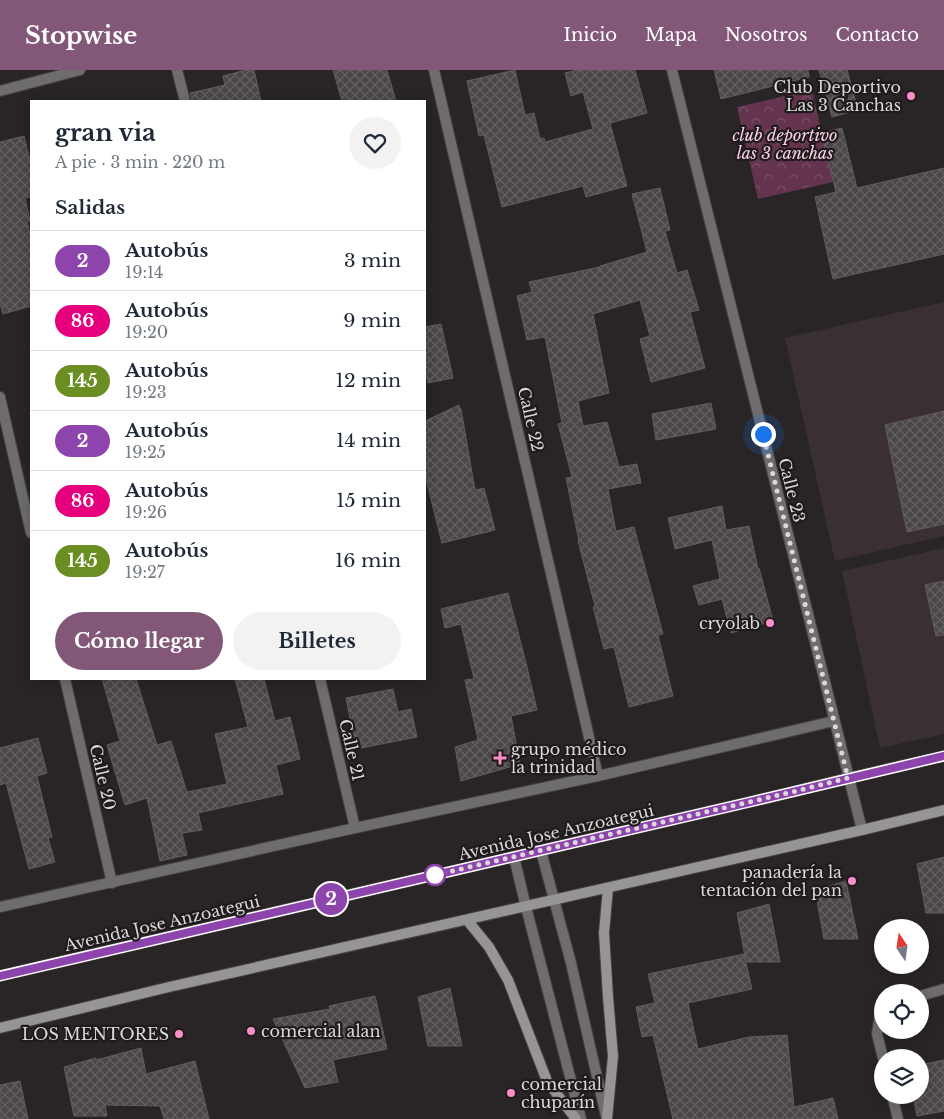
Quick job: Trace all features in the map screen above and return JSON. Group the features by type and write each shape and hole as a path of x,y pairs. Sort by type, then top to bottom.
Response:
{"street":[{"path":"0,91 80,70"},
{"path":"177,70 185,100"},
{"name":"Calle 22","path":"434,70 598,776"},
{"name":"Calle 23","path":"672,70 862,830"},
{"path":"0,397 30,529"},
{"name":"Calle 20","path":"65,680 112,883"},
{"name":"Calle 21","path":"320,680 355,828"},
{"path":"0,907 598,776 834,721"},
{"name":"Avenida Jose Anzoategui","path":"0,976 944,756"},
{"path":"0,1028 179,985 944,810"},
{"path":"541,851 571,963 607,1119"},
{"path":"514,857 581,1119"},
{"path":"607,1119 613,1056 604,933 608,888"},
{"path":"467,920 489,947 508,980 547,1081 576,1119"},
{"path":"929,993 944,988"},
{"path":"894,1104 898,1119"}],"shaded area":[{"path":"944,302 944,536 835,561 785,338"},
{"path":"944,548 944,734 880,748 842,571"}],"green space":[{"name":"club deportivo las 3 canchas","path":"812,90 833,182 758,199 737,107"}],"building":[{"path":"246,70 254,70 261,100 192,100 190,93 225,85 223,76"},
{"path":"333,70 387,70 396,100 342,100"},
{"path":"515,70 525,115 534,113 540,139 544,138 545,142 593,129 583,92 571,96 565,73 578,70 635,70 647,113 610,123 627,186 586,197 583,186 502,207 484,135 479,136 467,81"},
{"path":"714,70 808,70 809,77 721,99"},
{"path":"819,70 847,70 858,110 832,117"},
{"path":"842,128 857,188 944,168 944,254 833,279 815,197 836,192 821,133"},
{"path":"24,136 30,161 30,197 25,198 30,221 27,221 30,234 30,306 3,314 0,303 0,142"},
{"path":"660,188 670,230 665,231 677,273 687,270 699,310 690,312 705,368 651,382 640,339 650,336 640,300 593,314 609,393 578,401 583,426 607,422 619,467 637,464 641,483 608,489 616,531 634,527 663,634 658,635 673,696 629,707 614,647 604,649 578,541 566,478 572,477 558,424 562,423 545,337 527,340 517,296 532,292 529,282 600,267 647,252 632,194"},
{"path":"441,324 453,378 428,383 426,374 426,327"},
{"path":"711,403 716,429 656,440 652,414"},
{"path":"459,405 475,490 484,488 495,530 442,543 426,479 426,421"},
{"path":"944,411 944,524 907,532 885,425"},
{"path":"722,506 726,530 749,526 758,569 773,621 731,633 722,599 699,605 693,586 720,579 712,540 675,549 668,518"},
{"path":"944,581 944,635 936,636 925,585"},
{"path":"508,593 537,710 511,716 520,764 461,781 455,747 478,740 465,680 474,679 461,624 445,628 441,609"},
{"path":"102,680 136,680 157,745 171,741 187,792 227,784 215,734 248,727 235,680 264,680 275,721 290,717 300,759 276,765 283,794 198,813 202,830 182,833 187,855 160,861 147,798 125,805 107,745 120,741"},
{"path":"393,689 398,712 411,709 417,737 356,749 346,698"},
{"path":"38,738 47,773 37,776 52,837 48,838 55,862 29,869 6,783 0,785 0,748"},
{"path":"944,857 944,913 926,913 917,864"},
{"path":"846,881 858,939 824,939 815,890"},
{"path":"769,904 780,962 746,962 737,913"},
{"path":"744,954 752,989 688,1003 698,1049 749,1037 787,1035 794,1107 833,1098 838,1119 673,1119 653,1035 642,1037 636,1007 655,1003 648,974"},
{"path":"450,988 462,1046 428,1046 418,997"},
{"path":"375,996 387,1049 333,1060 338,1082 305,1088 273,1019 330,1009 329,1006"},
{"path":"141,1048 146,1074 195,1061 209,1119 164,1119 160,1106 105,1105 107,1116 74,1116 64,1067"},
{"path":"944,1060 944,1111 917,1116 915,1104 929,1104 929,1063"},
{"path":"20,1081 28,1119 0,1119 0,1085"}],"bus line":[{"name":"2","path":"0,976 944,756"}],"place":[{"name":"Club Deportivo Las 3 Canchas","path":"911,96"},
{"name":"cryolab","path":"770,623"},
{"name":"grupo médico la trinidad","path":"500,758"},
{"name":"panadería la tentación del pan","path":"852,881"},
{"name":"comercial alan","path":"251,1031"},
{"name":"LOS MENTORES","path":"179,1034"},
{"name":"comercial chuparín","path":"511,1093"}],"route":[{"path":"435,875 848,778 763,434"}]}
